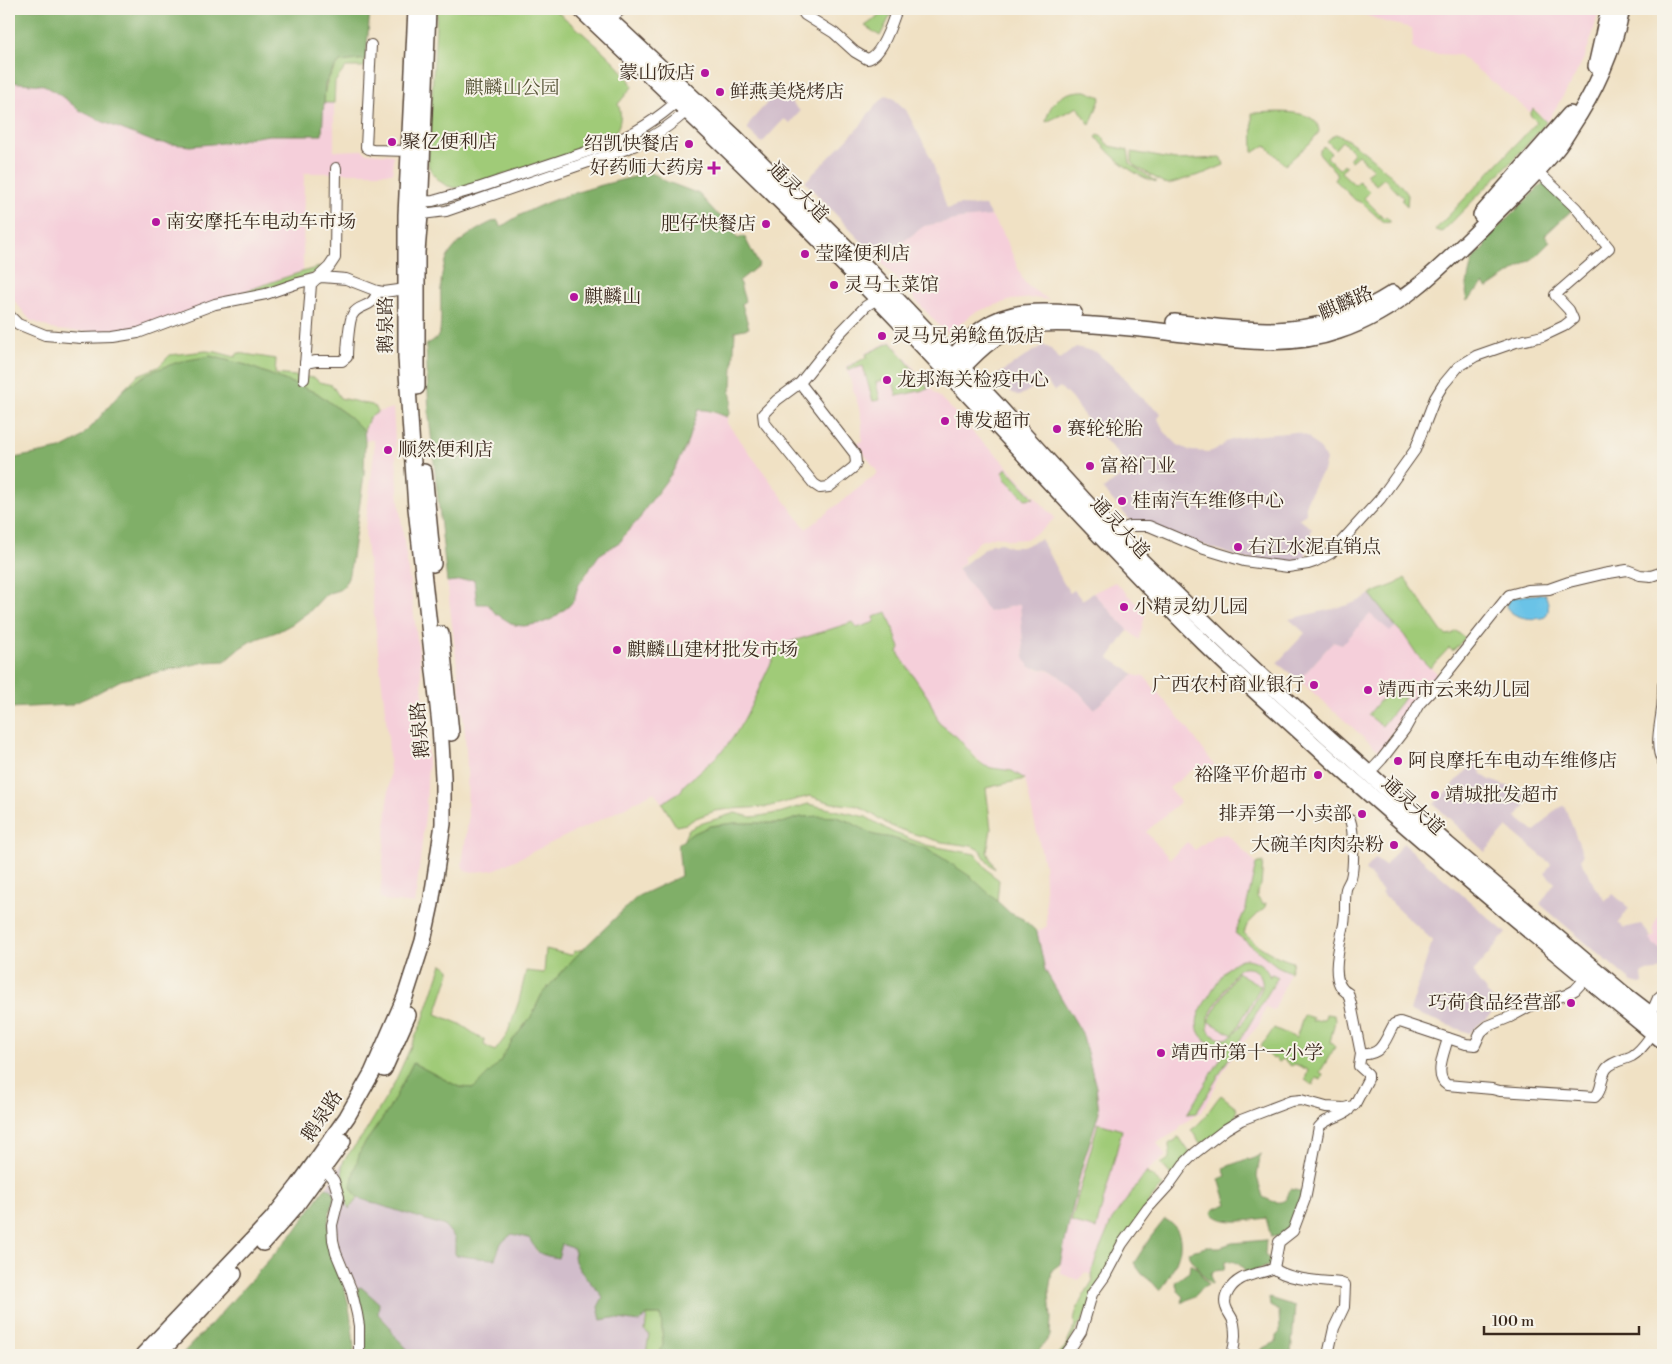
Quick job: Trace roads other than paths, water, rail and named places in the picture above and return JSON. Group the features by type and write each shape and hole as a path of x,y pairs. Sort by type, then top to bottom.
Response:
{"main road":[{"name":"鹅泉路","path":"158,1355 280,1225 345,1138 372,1095 414,999 432,943 443,893 451,839 454,800 451,724 424,483 418,392 416,270 408,151 416,9"},
{"name":"鹅泉路","path":"143,1355 272,1218 327,1147 347,1117 372,1073 399,1011 423,941 431,904 444,810 444,777 411,448 406,358 406,289 428,9"},
{"name":"通灵大道","path":"580,9 687,101 867,268 952,368 1138,576 1205,644 1280,714 1438,855 1586,978 1660,1033"},
{"name":"麒麟路","path":"952,368 984,328 1006,317 1026,313 1077,313 1270,331 1320,325 1362,311 1404,286 1461,238 1567,118 1580,100 1598,62 1609,9"},
{"name":"麒麟路","path":"952,368 998,336 1021,327 1058,322 1162,331 1250,342 1270,342 1308,339 1340,331 1371,318 1419,287 1538,171 1562,141 1598,83 1615,40 1622,9"},
{"name":"通灵大道","path":"604,14 877,299 952,368 997,405 1146,566 1275,689 1447,844 1624,994 1651,1014 1660,1033"}],"street":[{"path":"604,14 622,9"},
{"path":"801,9 805,16 834,33 864,59 870,59 875,56 889,31 897,9"},
{"path":"371,45 366,146 370,150 408,151"},
{"path":"413,209 607,146 625,138 687,101"},
{"path":"413,209 446,211 641,143 668,127 687,101"},
{"path":"304,379 311,284 329,267 335,258 336,168"},
{"path":"1113,531 1130,526 1148,526 1231,558 1276,566 1308,564 1331,553 1380,500 1415,450 1435,398 1458,367 1476,356 1516,342 1543,336 1564,326 1573,319 1569,310 1555,295 1609,248 1576,208 1538,171"},
{"path":"9,314 18,324 45,335 81,338 138,333 215,304 266,294 316,278 346,279 377,291 406,289"},
{"path":"305,363 345,360 347,357 351,316 358,309 372,303 377,291"},
{"path":"800,383 856,454 854,467 829,487 820,488 814,484 762,418 765,411 800,383 839,334 866,306 877,299"},
{"path":"1369,773 1405,729 1419,704 1438,684 1509,595 1528,590 1549,589 1569,582 1627,570 1640,575 1651,576 1663,572"},
{"path":"1663,685 1658,741 1658,754 1663,763"},
{"path":"1065,1355 1081,1332 1092,1294 1105,1276 1122,1244 1148,1208 1190,1158 1234,1124 1249,1116 1283,1104 1301,1100 1333,1108 1349,1107 1355,1104 1368,1074 1359,1066 1361,1054 1350,997 1341,987 1336,960 1344,922 1346,889 1352,871 1352,832 1350,820"},
{"path":"1361,1054 1372,1054 1379,1049 1396,1022 1475,1045 1478,1036 1488,1026 1534,1004 1566,995 1575,990 1586,978"},
{"path":"1651,1014 1658,998 1663,994"},
{"path":"1448,1038 1440,1073 1443,1082 1447,1084 1492,1088 1500,1091 1595,1097 1599,1094 1604,1072 1607,1068 1612,1064 1633,1056 1660,1033"},
{"path":"1274,1268 1279,1242 1293,1231 1305,1199 1319,1127 1321,1123 1347,1113 1349,1107"},
{"path":"324,1167 334,1181 339,1197 332,1225 333,1240 336,1253 351,1289 357,1314 359,1355"},
{"path":"1232,1355 1235,1330 1225,1305 1228,1292 1242,1278 1274,1268 1288,1275 1344,1284 1346,1286 1344,1307 1334,1328 1328,1355"}],"water":[{"path":"1545,594 1548,608 1545,617 1535,619 1523,618 1513,613 1506,606 1511,598"}],"place":[{"name":"蒙山饭店","path":"705,73"},
{"name":"鲜燕美烧烤店","path":"720,92"},
{"name":"聚亿便利店","path":"392,142"},
{"name":"绍凯快餐店","path":"689,144"},
{"name":"好药师大药房","path":"714,168"},
{"name":"南安摩托车电动车市场","path":"156,222"},
{"name":"肥仔快餐店","path":"766,224"},
{"name":"莹隆便利店","path":"805,254"},
{"name":"灵马土菜馆","path":"834,285"},
{"name":"麒麟山","path":"574,297"},
{"name":"灵马兄弟鲶鱼饭店","path":"882,336"},
{"name":"龙邦海关检疫中心","path":"887,380"},
{"name":"博发超市","path":"945,421"},
{"name":"赛轮轮胎","path":"1057,429"},
{"name":"顺然便利店","path":"388,450"},
{"name":"富裕门业","path":"1090,466"},
{"name":"桂南汽车维修中心","path":"1122,501"},
{"name":"右江水泥直销点","path":"1238,547"},
{"name":"小精灵幼儿园","path":"1124,607"},
{"name":"麒麟山建材批发市场","path":"617,650"},
{"name":"广西农村商业银行","path":"1314,685"},
{"name":"靖西市云来幼儿园","path":"1368,690"},
{"name":"阿良摩托车电动车维修店","path":"1398,761"},
{"name":"裕隆平价超市","path":"1318,775"},
{"name":"靖城批发超市","path":"1435,795"},
{"name":"排弄第一小卖部","path":"1362,814"},
{"name":"大碗羊肉肉杂粉","path":"1394,845"},
{"name":"巧荷食品经营部","path":"1571,1003"},
{"name":"靖西市第十一小学","path":"1161,1053"}],"park label":[{"name":"麒麟山公园","path":"512,88"}]}
